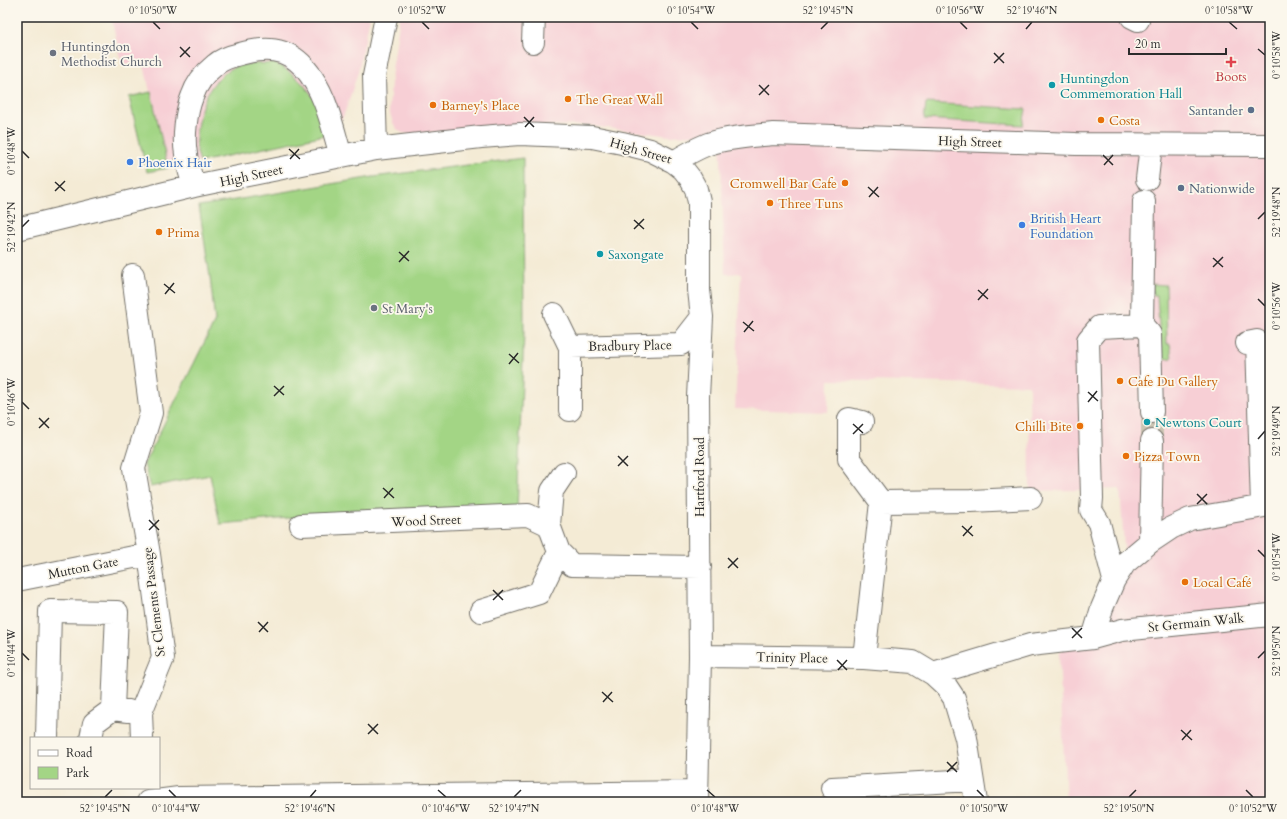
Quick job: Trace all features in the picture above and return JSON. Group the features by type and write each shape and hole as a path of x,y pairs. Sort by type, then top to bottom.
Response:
{"street":[{"path":"376,149 374,76 386,17"},
{"path":"532,42 534,17"},
{"path":"194,186 185,153 187,116 192,96 202,78 215,65 230,57 256,50 277,50 292,57 303,66 315,82 327,109 341,156"},
{"name":"High Street","path":"19,223 376,149 520,134 592,137 622,142 650,150 674,162 709,144 742,137 773,134 1151,145 1270,145"},
{"path":"1147,179 1151,145"},
{"name":"Hartford Road","path":"674,162 684,169 690,178 696,189 700,202 698,290 702,317 698,397 700,656 697,797"},
{"path":"1144,201 1142,326 1150,334 1152,412"},
{"name":"St Clements Passage","path":"133,275 151,413 134,468 149,554 162,658 141,712 142,737"},
{"name":"Bradbury Place","path":"554,314 570,347 570,410"},
{"name":"Bradbury Place","path":"570,347 681,344 702,317"},
{"path":"1114,580 1099,523 1091,510 1092,498 1088,340 1099,327 1142,326"},
{"path":"1093,638 1102,608 1114,580 1125,563 1150,542 1171,528 1190,519 1266,505 1257,341 1247,343"},
{"path":"862,422 849,419 849,459 881,502 864,658"},
{"path":"1150,542 1152,441"},
{"path":"564,473 552,491 548,526 560,552 572,565 700,567"},
{"path":"881,502 971,501 1031,498"},
{"name":"Wood Street","path":"301,525 528,516 548,526"},
{"path":"481,611 539,593 560,552"},
{"name":"Mutton Gate","path":"17,580 149,554"},
{"path":"46,737 50,611 117,612 113,709"},
{"name":"St Germain Walk","path":"933,674 1030,645 1093,638 1122,630 1270,615"},
{"name":"Trinity Place","path":"700,656 864,658 913,662 933,674 946,686 954,698 966,738 976,802"},
{"path":"91,737 94,722 113,709 141,712"},
{"path":"832,788 972,780"},
{"path":"146,789 147,802 179,798 697,797"}],"shaded area":[{"path":"111,17 370,17 358,72 343,117 325,135 147,172 129,97 150,92 143,60 122,65"},
{"path":"400,17 1270,17 1270,802 1066,802 1059,654 1126,577 1120,489 1030,491 1029,385 829,380 828,412 735,409 741,273 725,274 720,134 670,136 585,125 529,126 408,134 402,133 393,123 389,110 392,70"}],"green space":[{"path":"274,63 294,75 311,94 320,110 325,135 200,162 196,144 198,121 205,98 211,88 218,79 237,66"},
{"path":"151,92 168,168 147,172 129,97"},
{"path":"926,103 1026,109 1023,125 924,119"},
{"path":"523,158 524,332 517,511 289,518 220,524 210,475 150,487 144,464 215,321 199,206 373,177"},
{"path":"1152,284 1166,285 1167,344 1170,344 1172,358 1157,360 1160,340 1157,296 1153,296"}],"tunnel":[{"path":"1152,412 1152,441"}],"place":[{"name":"Huntingdon Methodist Church","path":"53,53"},
{"name":"Boots","path":"1231,62"},
{"name":"Huntingdon Commemoration Hall","path":"1052,85"},
{"name":"The Great Wall","path":"568,99"},
{"name":"Barney's Place","path":"433,105"},
{"name":"Santander","path":"1251,110"},
{"name":"Costa","path":"1101,120"},
{"name":"Phoenix Hair","path":"130,162"},
{"name":"Cromwell Bar Cafe","path":"845,183"},
{"name":"Nationwide","path":"1181,188"},
{"name":"Three Tuns","path":"770,203"},
{"name":"British Heart Foundation","path":"1022,225"},
{"name":"Prima","path":"159,232"},
{"name":"Saxongate","path":"600,254"},
{"name":"St Mary's","path":"374,308"},
{"name":"Cafe Du Gallery","path":"1120,381"},
{"name":"Newtons Court","path":"1147,422"},
{"name":"Chilli Bite","path":"1080,426"},
{"name":"Pizza Town","path":"1126,456"},
{"name":"Local Café","path":"1185,582"}]}
